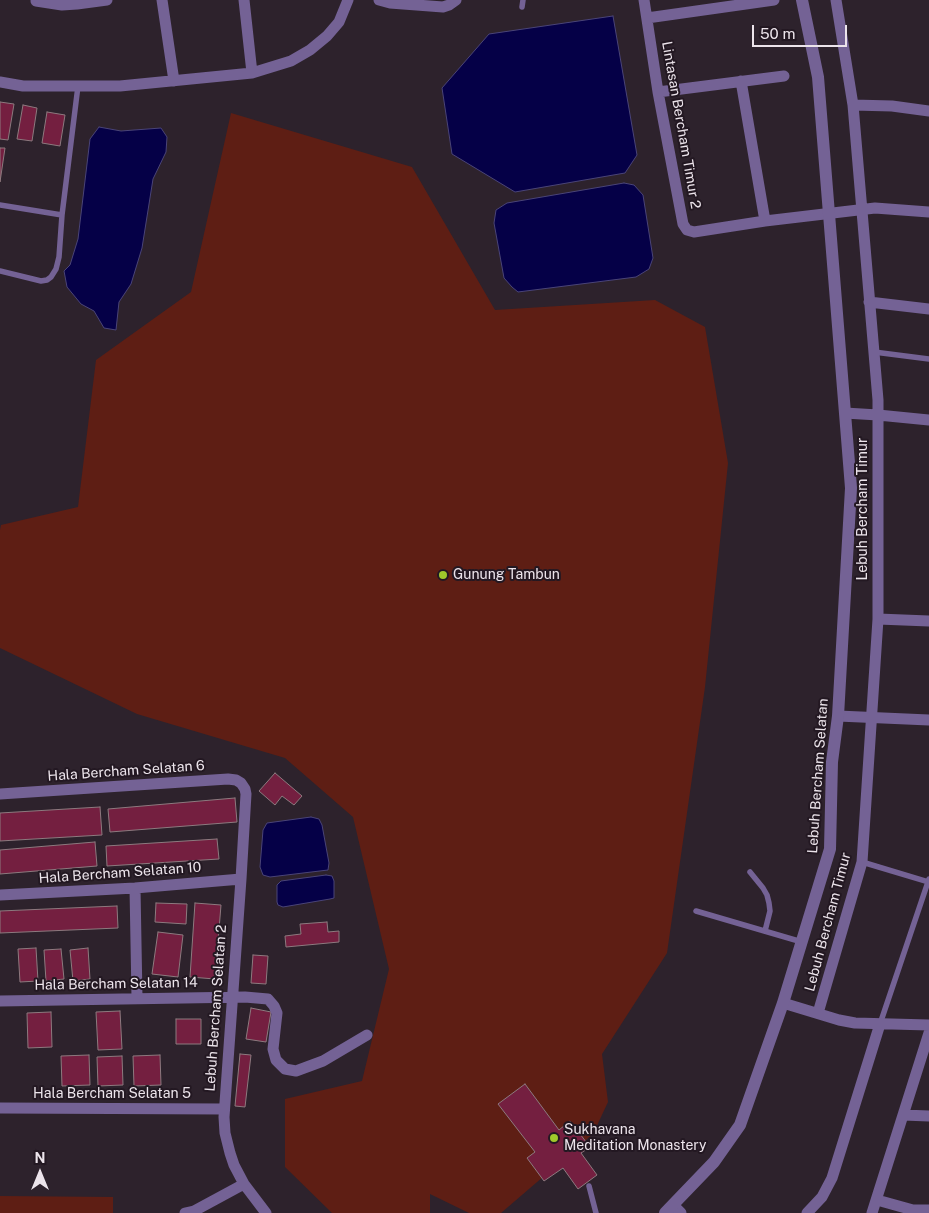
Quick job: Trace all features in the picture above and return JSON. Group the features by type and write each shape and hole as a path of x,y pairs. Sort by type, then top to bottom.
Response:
{"street":[{"path":"36,1 56,4 107,0"},
{"path":"162,0 174,81"},
{"path":"244,0 252,72"},
{"path":"0,82 23,86 120,86 252,72 291,61 310,50 327,36 339,22 348,0"},
{"path":"379,0 390,3 442,7 456,0"},
{"name":"Lintasan Bercham Timur 2","path":"644,0 658,92 684,228 694,232 765,221 875,208 929,212"},
{"path":"647,18 774,0"},
{"path":"802,0 818,77 830,213"},
{"name":"Lebuh Bercham Timur","path":"818,1013 862,862 878,619 878,415 874,352 853,105 836,0"},
{"path":"658,92 784,76"},
{"path":"741,81 765,221"},
{"path":"853,105 892,106 929,111"},
{"name":"Lebuh Bercham Selatan","path":"673,1210 714,1162 740,1125 783,1003 830,849 832,762 838,716 851,488 830,213"},
{"path":"869,302 929,309"},
{"path":"845,413 929,420"},
{"path":"878,619 929,620"},
{"path":"838,716 929,720"},
{"name":"Hala Bercham Selatan 6","path":"0,794 228,779 241,783 246,794"},
{"name":"Lebuh Bercham Selatan 2","path":"246,794 224,1117 225,1133 234,1165 244,1184 266,1213"},
{"name":"Hala Bercham Selatan 10","path":"0,895 136,888 241,879"},
{"path":"136,888 137,998"},
{"name":"Hala Bercham Selatan 14","path":"0,1002 232,997 268,1000 278,1013 273,1049 276,1060 285,1069 296,1071 323,1061 367,1035"},
{"path":"783,1003 855,1023 929,1025"},
{"path":"807,1213 822,1197 832,1178 880,1024"},
{"path":"872,1213 929,1033"},
{"name":"Hala Bercham Selatan 5","path":"0,1108 224,1109"},
{"path":"903,1115 929,1116"},
{"path":"185,1213 244,1184"},
{"path":"877,1200 913,1210 929,1210"}],"lane":[{"path":"0,271 41,281 51,277 56,268 59,257 62,215 78,86"},
{"path":"0,205 62,215"},
{"path":"874,352 929,359"},
{"path":"862,862 929,881 880,1024"},
{"path":"750,872 767,895 770,911 765,931"},
{"path":"696,911 802,942"},
{"path":"589,1186 596,1213"}],"shaded area":[{"path":"613,16 637,155 625,173 515,192 452,154 442,88 489,34"},
{"name":"Gunung Tambun","path":"231,113 412,167 495,310 655,300 705,327 728,463 705,687 667,953 602,1054 608,1102 593,1134 501,1213 469,1213 430,1194 430,1213 332,1213 285,1167 285,1099 362,1081 389,969 353,817 285,758 137,714 0,648 1,525 78,507 96,360 191,292"},
{"path":"99,127 121,131 161,128 167,137 166,152 153,179 142,248 131,284 119,302 116,330 104,328 94,311 81,304 67,287 64,271 70,265 78,239 90,139"},
{"path":"624,183 634,185 643,195 653,258 649,269 636,277 518,292 504,278 494,223 496,210 507,203"},
{"path":"311,817 319,819 322,825 329,863 328,870 270,877 263,875 260,867 263,830 267,823"},
{"path":"326,875 332,876 334,881 334,898 283,907 278,905 277,885 281,881"},
{"path":"0,1196 113,1197 113,1213 0,1213"}],"building":[{"path":"0,102 14,104 8,140 0,139"},
{"path":"23,105 37,108 32,141 17,139"},
{"path":"47,112 65,115 60,146 42,143"},
{"path":"0,148 5,148 0,182"},
{"path":"275,773 302,796 294,805 282,796 275,805 259,791"},
{"path":"235,798 237,822 110,832 108,809"},
{"path":"100,807 102,835 0,841 0,813"},
{"path":"217,839 219,859 107,866 106,846"},
{"path":"95,842 97,866 0,874 0,850"},
{"path":"156,903 187,904 186,924 155,922"},
{"path":"195,903 221,905 215,979 190,977"},
{"path":"117,906 118,928 0,933 0,911"},
{"path":"327,922 328,932 339,931 339,942 286,947 285,936 301,934 300,924"},
{"path":"158,932 183,935 178,977 152,974"},
{"path":"36,948 38,981 20,982 18,949"},
{"path":"88,948 90,979 73,981 70,950"},
{"path":"61,949 64,979 46,981 44,950"},
{"path":"253,955 268,956 266,984 251,983"},
{"path":"251,1008 271,1012 266,1042 246,1039"},
{"path":"120,1011 122,1049 98,1050 96,1012"},
{"path":"51,1012 52,1047 28,1048 27,1013"},
{"path":"176,1019 201,1019 201,1044 176,1044"},
{"path":"240,1054 251,1055 245,1107 235,1106"},
{"path":"89,1055 90,1085 62,1086 61,1056"},
{"path":"160,1055 161,1085 134,1086 133,1056"},
{"path":"122,1056 123,1085 98,1086 97,1057"},
{"name":"Sukhavana Meditation Monastery","path":"525,1084 559,1130 570,1121 590,1147 581,1153 597,1175 578,1189 563,1168 544,1181 527,1158 535,1152 498,1104"}],"place":[{"name":"Gunung Tambun","path":"443,575"},
{"name":"Sukhavana Meditation Monastery","path":"554,1138"}]}
